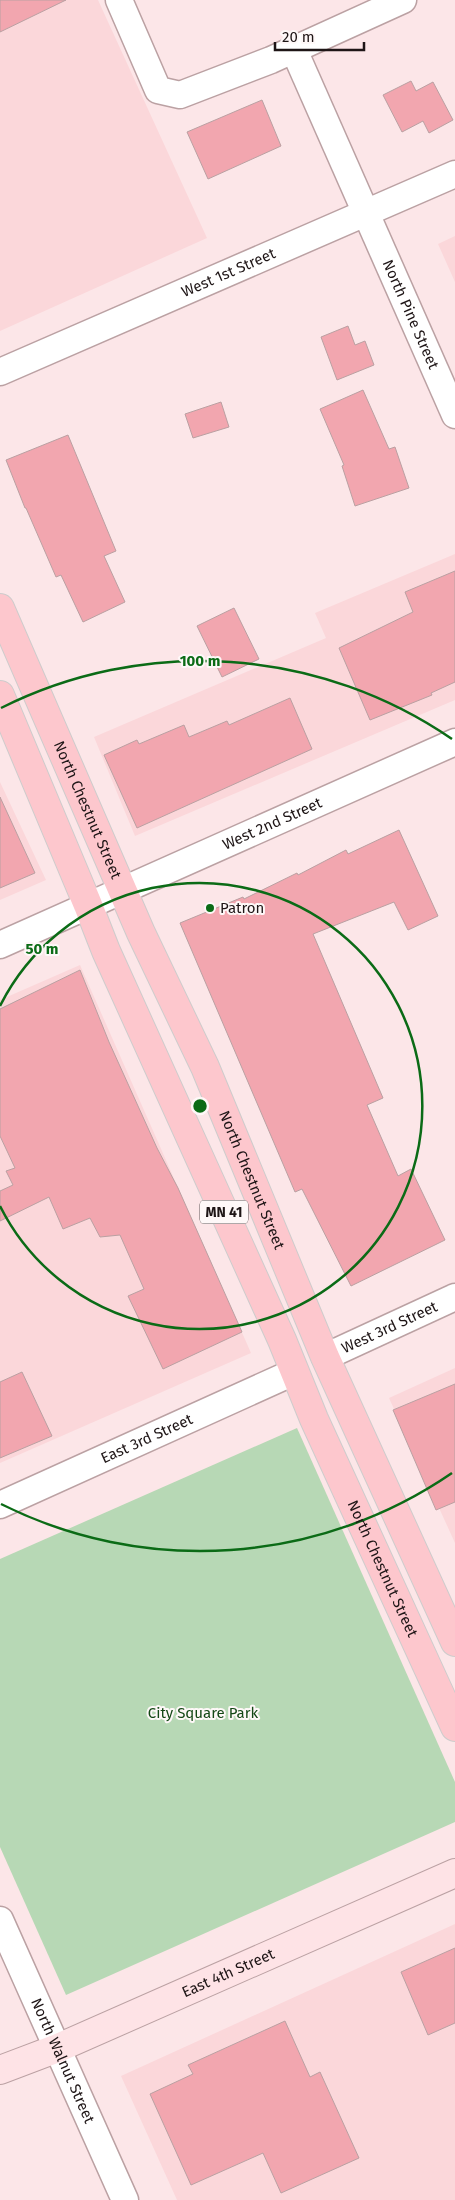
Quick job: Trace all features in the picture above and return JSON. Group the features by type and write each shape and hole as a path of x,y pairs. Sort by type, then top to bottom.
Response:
{"main road":[{"name":"North Chestnut Street","path":"0,608 141,932 204,1067 325,1357 455,1642"},
{"name":"North Chestnut Street","path":"0,696 106,951 455,1727"}],"street":[{"path":"119,0 158,90 180,95 294,50 388,3"},
{"name":"North Pine Street","path":"294,50 354,182 455,415"},
{"name":"West 1st Street","path":"0,372 455,174"},
{"name":"West 2nd Street","path":"0,945 455,742"},
{"name":"West 3rd Street","path":"325,1357 455,1297"},
{"name":"East 3rd Street","path":"0,1505 294,1372"},
{"name":"East 4th Street","path":"0,2070 58,2048 455,1873"},
{"name":"North Walnut Street","path":"0,1920 125,2200"}],"shaded area":[{"path":"0,0 98,0 207,238 0,331"},
{"path":"455,236 455,282 438,244"},
{"path":"455,554 455,700 135,836 94,737 326,638 315,613"},
{"path":"0,782 46,880 0,900"},
{"path":"80,965 251,1353 0,1463 0,1000"},
{"path":"455,1368 455,1543 389,1398"},
{"path":"455,1924 455,2200 177,2200 121,2076"}],"green space":[{"name":"City Square Park","path":"297,1428 455,1782 455,1822 66,1995 0,1847 0,1559"}],"building":[{"path":"0,0 66,0 0,32"},
{"path":"411,81 416,91 433,82 453,120 429,133 423,121 402,132 383,95"},
{"path":"262,100 281,146 208,179 187,132"},
{"path":"348,326 355,345 365,341 374,365 337,380 321,337"},
{"path":"363,390 389,449 395,447 409,488 355,506 342,466 344,465 320,409"},
{"path":"221,402 229,427 193,438 185,414"},
{"path":"68,435 116,551 104,556 125,602 83,622 61,575 56,577 6,460"},
{"path":"455,571 455,682 431,693 432,695 370,720 339,648 413,612 405,592"},
{"path":"234,608 259,659 222,677 197,626"},
{"path":"290,698 312,749 137,828 104,755 137,740 139,744 184,725 189,737 227,721 229,725"},
{"path":"0,797 35,873 0,888"},
{"path":"399,830 438,916 408,930 394,902 313,934 383,1098 367,1105 398,1176 411,1169 445,1240 351,1286 302,1189 295,1192 180,923 243,897 244,899 297,873 298,875 346,850 348,854"},
{"path":"80,970 109,1042 157,1148 178,1188 242,1332 163,1369 128,1296 144,1289 120,1235 100,1237 90,1218 63,1229 49,1197 0,1221 0,1191 13,1185 6,1171 15,1168 0,1136 0,1009"},
{"path":"22,1372 52,1436 0,1458 0,1382"},
{"path":"455,1384 455,1502 436,1510 393,1410"},
{"path":"455,1948 455,2023 428,2035 401,1972"},
{"path":"285,2021 310,2077 320,2072 359,2158 281,2193 263,2153 191,2185 150,2094 193,2074 188,2065"}],"place":[{"name":"Patron","path":"210,908"}]}
